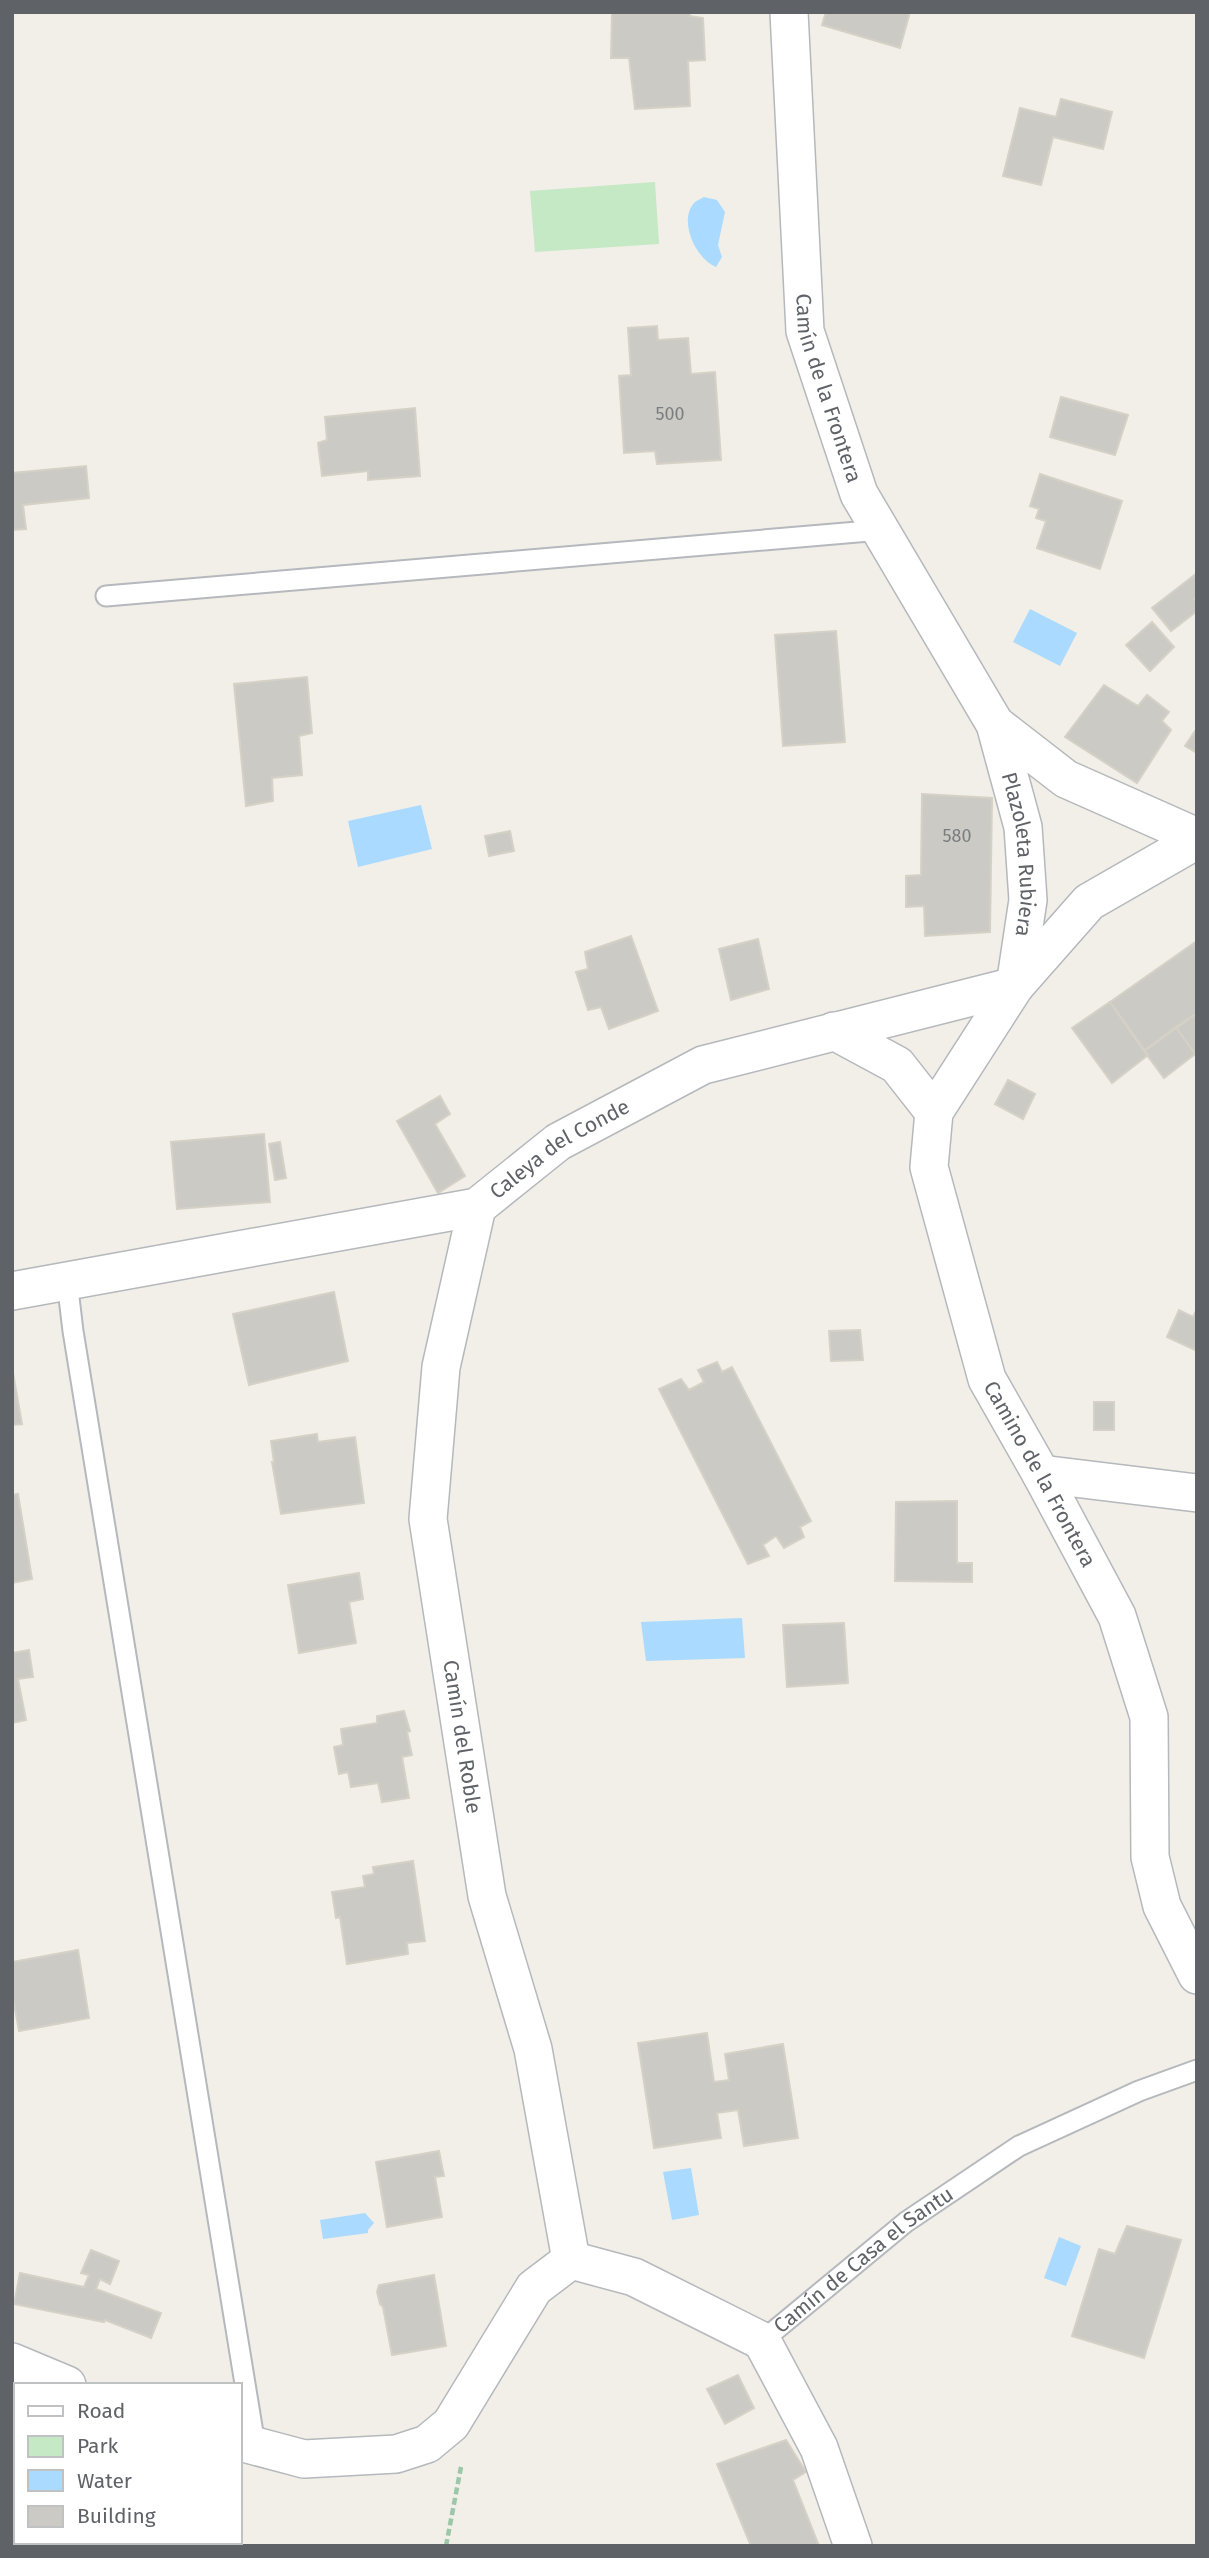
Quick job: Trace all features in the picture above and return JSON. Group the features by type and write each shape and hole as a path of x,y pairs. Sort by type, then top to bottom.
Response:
{"street":[{"name":"Camín de la Frontera","path":"789,12 805,331 859,494 995,723"},
{"name":"Plazoleta Rubiera","path":"995,723 1066,779 1197,839"},
{"name":"Plazoleta Rubiera","path":"995,723 1023,827 1028,901 1015,985"},
{"name":"Plazoleta Rubiera","path":"1015,985 1089,902 1197,839"},
{"name":"Caleya del Conde","path":"12,1291 477,1208 558,1142 702,1065 1015,985"},
{"name":"Camino de la Frontera","path":"1015,985 934,1112 929,1167 987,1379 1117,1616 1149,1717 1150,1857 1162,1906 1197,1975"},
{"path":"834,1031 897,1065 934,1112"},
{"name":"Camín del Roble","path":"477,1208 441,1367 428,1519 488,1896 533,2049 570,2260"},
{"path":"1041,1474 1197,1493"},
{"path":"247,2443 304,2459 396,2454 427,2444 451,2424 534,2288 570,2260"},
{"name":"Camín de Casa el Santu","path":"570,2260 634,2277 762,2341"},
{"path":"762,2341 819,2448 853,2546"},
{"path":"12,2362 62,2383"}],"lane":[{"path":"106,596 881,530"},
{"path":"67,1281 238,2383"},
{"name":"Camín de Casa el Santu","path":"762,2341 906,2222 1019,2146 1139,2091 1197,2070"},
{"path":"242,2411 247,2443"}],"path":[{"path":"446,2546 463,2458 451,2424"}],"green space":[{"path":"655,182 659,244 535,252 530,191"}],"water":[{"path":"704,197 717,200 725,212 718,245 722,257 716,267 696,248 689,229 690,211 694,203"},
{"path":"1030,609 1077,633 1060,666 1013,642"},
{"path":"421,805 432,849 358,867 348,821"},
{"path":"742,1618 745,1658 646,1661 641,1622"},
{"path":"691,2168 699,2215 672,2220 663,2172"},
{"path":"365,2213 374,2223 368,2233 323,2239 320,2220"},
{"path":"1059,2237 1081,2246 1066,2286 1044,2278"}],"building":[{"path":"612,12 690,12 690,16 703,18 705,60 688,61 690,106 635,109 629,58 611,58"},
{"path":"826,12 910,12 900,48 822,25"},
{"path":"1061,99 1112,112 1103,149 1053,137 1041,185 1003,176 1020,108 1056,117"},
{"path":"657,326 658,340 688,338 691,374 715,372 721,460 657,464 655,451 624,453 619,376 631,375 628,328"},
{"path":"1061,397 1128,415 1115,455 1050,437"},
{"path":"415,408 420,476 368,480 368,471 322,476 318,443 327,440 325,417"},
{"path":"86,466 89,498 23,505 26,529 12,530 12,473"},
{"path":"1040,474 1122,501 1100,569 1037,548 1046,521 1036,518 1039,509 1030,506"},
{"path":"1197,573 1197,597 1194,599 1197,611 1171,631 1152,608"},
{"path":"1152,622 1174,647 1150,671 1126,645"},
{"path":"836,631 845,742 783,746 775,635"},
{"path":"307,677 312,733 299,736 302,775 272,778 273,801 246,806 234,684"},
{"path":"1104,685 1138,706 1147,695 1169,712 1162,721 1171,730 1137,783 1065,737"},
{"path":"1197,728 1197,753 1185,746"},
{"path":"922,794 992,798 990,932 925,936 924,906 906,907 906,876 921,875"},
{"path":"510,831 514,851 489,856 485,836"},
{"path":"631,936 658,1011 609,1029 601,1007 588,1010 576,972 588,969 585,952"},
{"path":"758,939 769,989 731,1000 719,949"},
{"path":"1197,941 1197,1013 1144,1051 1110,1002"},
{"path":"1110,1002 1148,1055 1112,1083 1072,1028"},
{"path":"1197,1013 1197,1053 1195,1054 1176,1027"},
{"path":"1176,1027 1195,1054 1164,1078 1144,1051"},
{"path":"1008,1080 1035,1094 1023,1119 995,1104"},
{"path":"440,1096 450,1114 435,1124 465,1176 438,1193 397,1121"},
{"path":"264,1134 270,1202 177,1209 171,1142"},
{"path":"280,1142 286,1178 275,1180 269,1144"},
{"path":"334,1292 348,1361 249,1385 233,1314"},
{"path":"1197,1309 1197,1351 1167,1337 1179,1310 1193,1317"},
{"path":"860,1330 863,1360 831,1361 829,1331"},
{"path":"717,1362 722,1372 732,1367 811,1521 800,1527 804,1537 784,1548 776,1536 763,1545 769,1556 748,1564 659,1389 681,1379 689,1390 704,1382 698,1370"},
{"path":"12,1367 22,1424 12,1425"},
{"path":"1094,1402 1114,1402 1114,1430 1094,1430"},
{"path":"317,1434 318,1442 355,1437 364,1503 281,1514 271,1441"},
{"path":"18,1494 32,1579 12,1583 12,1495"},
{"path":"957,1501 957,1563 972,1563 972,1582 895,1581 896,1502"},
{"path":"359,1573 363,1599 349,1602 356,1643 299,1653 288,1585"},
{"path":"844,1623 848,1683 787,1687 783,1625"},
{"path":"29,1650 33,1677 18,1679 26,1720 12,1723 12,1653"},
{"path":"404,1711 410,1731 407,1732 412,1755 402,1757 409,1798 382,1802 378,1783 351,1787 348,1772 339,1774 334,1747 343,1745 341,1729 377,1723 377,1716"},
{"path":"413,1861 425,1941 407,1943 408,1954 347,1964 340,1917 336,1918 332,1892 365,1887 363,1876 374,1874 373,1867"},
{"path":"78,1950 89,2018 19,2031 12,1993 12,1962"},
{"path":"707,2033 714,2082 729,2080 725,2054 783,2044 798,2138 744,2146 738,2110 717,2113 721,2138 654,2148 638,2043"},
{"path":"439,2151 444,2176 435,2177 442,2217 387,2227 376,2162"},
{"path":"1127,2226 1181,2240 1144,2358 1072,2336 1099,2249 1115,2254"},
{"path":"91,2250 119,2261 110,2284 100,2279 96,2289 161,2313 151,2338 105,2320 104,2322 14,2304 20,2273 84,2287 89,2275 81,2273"},
{"path":"434,2275 446,2346 392,2355 383,2307 377,2292 379,2285"},
{"path":"738,2375 754,2408 725,2424 707,2389"},
{"path":"786,2440 806,2472 793,2480 819,2546 751,2546 717,2464"}]}
